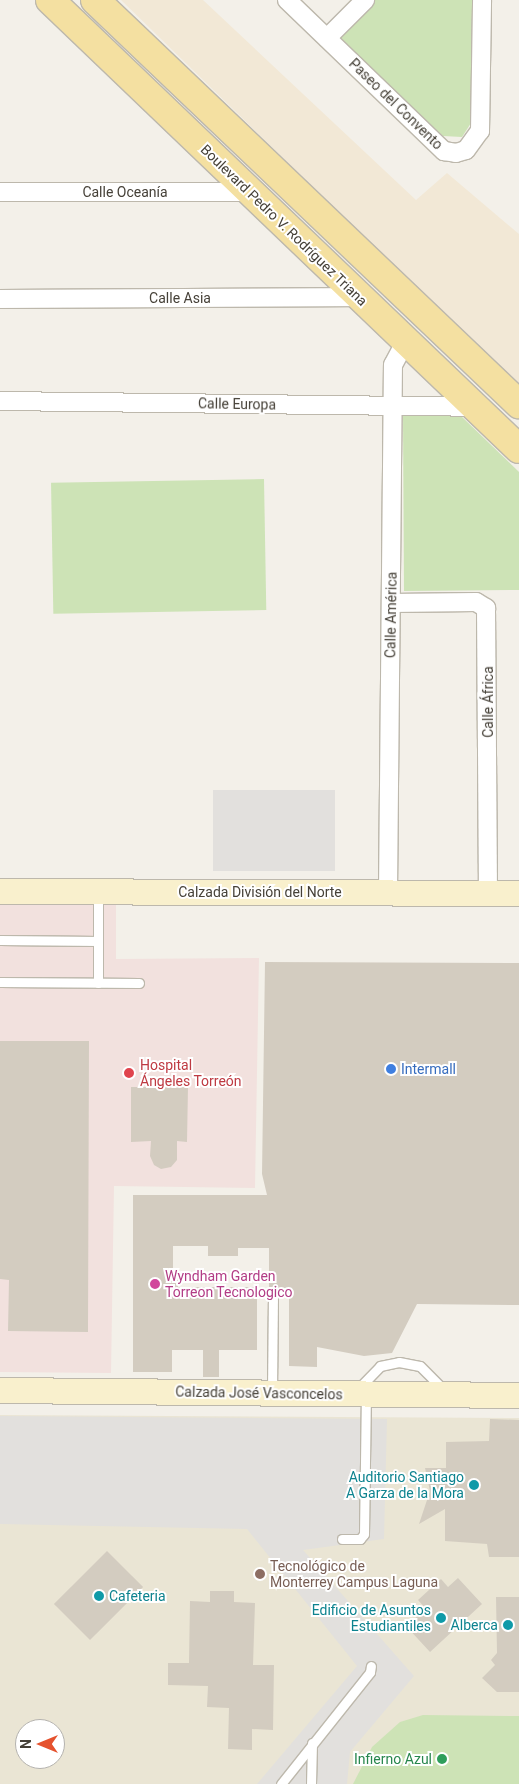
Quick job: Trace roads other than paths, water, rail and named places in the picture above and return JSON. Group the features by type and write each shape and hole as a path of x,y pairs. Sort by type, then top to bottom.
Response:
{"main road":[{"name":"Boulevard Pedro V. Rodríguez Triana","path":"50,0 519,449"},
{"path":"96,0 519,404"},
{"path":"102,50 124,27"},
{"path":"250,192 278,191 319,215"},
{"name":"Calzada División del Norte","path":"0,891 519,892"},
{"name":"Calzada José Vasconcelos","path":"0,1390 519,1395"}],"street":[{"name":"Paseo del Convento","path":"287,0 444,151 456,153 466,150 480,131 482,0"},
{"path":"327,38 365,0"},
{"name":"Calle Oceanía","path":"0,192 250,192"},
{"name":"Calle Asia","path":"0,299 360,297"},
{"name":"Calle América","path":"388,892 393,365 406,341"},
{"name":"Calle Europa","path":"0,401 475,407"},
{"name":"Calle África","path":"391,603 476,602 486,608 488,892"}],"lane":[{"path":"98,891 98,983"},
{"path":"0,940 98,941"},
{"path":"0,982 139,983"},
{"path":"272,1393 273,1293"},
{"path":"342,1539 360,1539 364,1534 360,1394"},
{"path":"281,1784 370,1672 371,1666"},
{"path":"312,1743 312,1784"}],"place":[{"name":"Intermall","path":"391,1069"},
{"name":"Hospital Ángeles Torreón","path":"129,1073"},
{"name":"Wyndham Garden Torreon Tecnologico","path":"155,1284"},
{"name":"Auditorio Santiago A Garza de la Mora","path":"474,1485"},
{"name":"Tecnológico de Monterrey Campus Laguna","path":"260,1574"},
{"name":"Cafeteria","path":"99,1596"},
{"name":"Edificio de Asuntos Estudiantiles","path":"441,1618"},
{"name":"Alberca","path":"508,1625"},
{"name":"Infierno Azul","path":"442,1759"}]}
